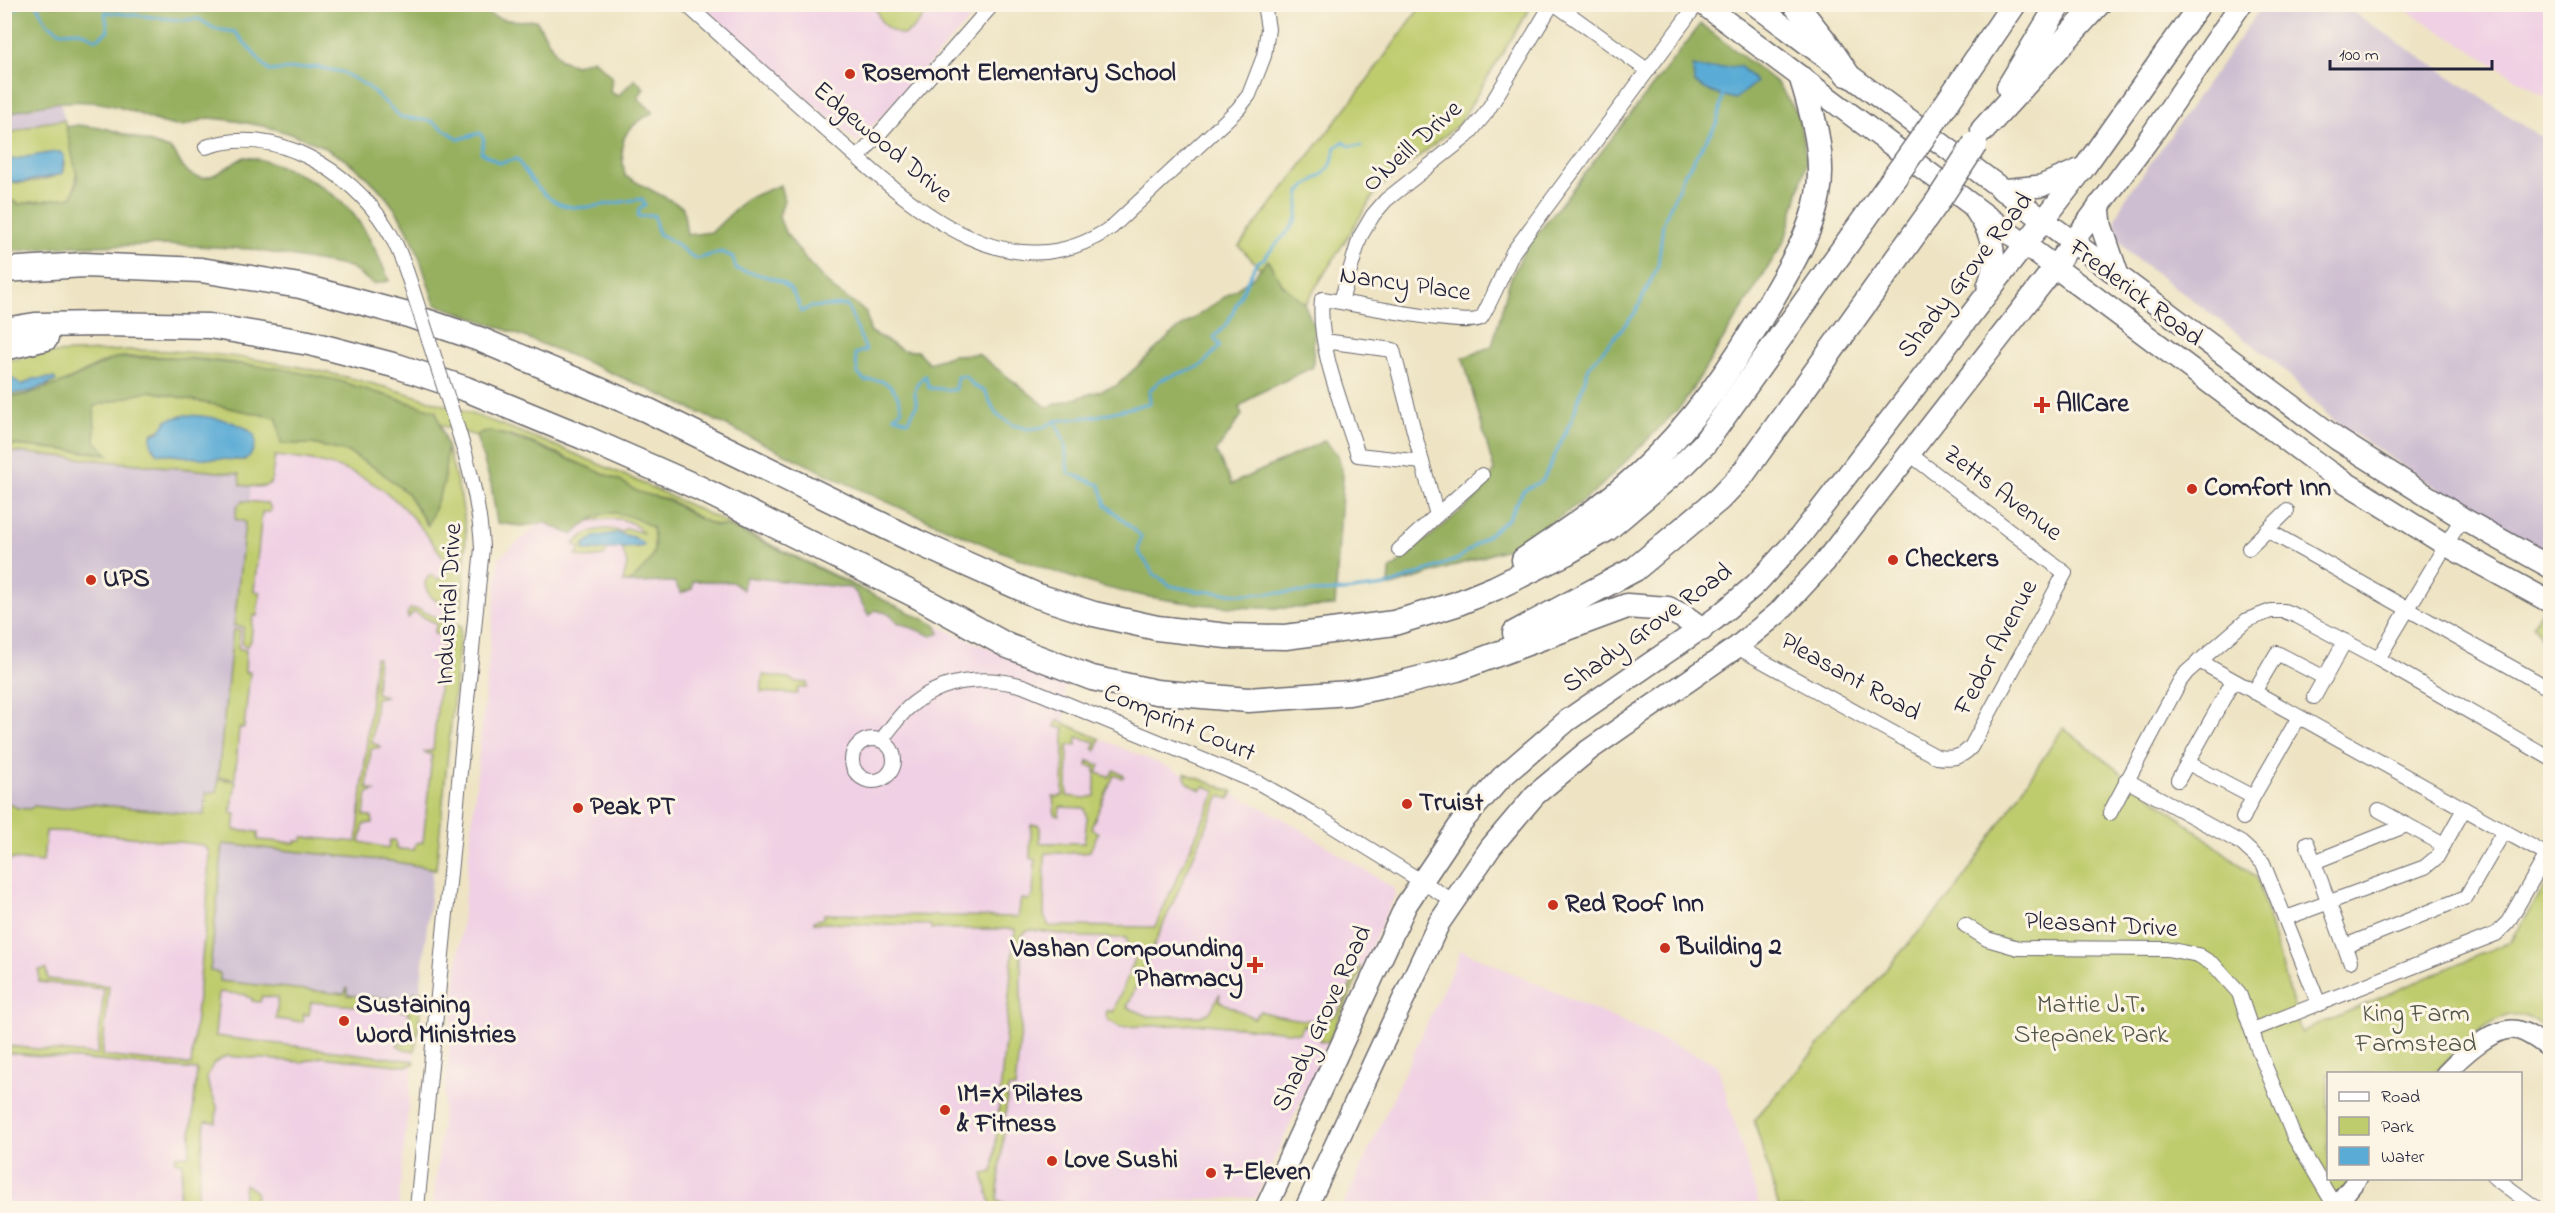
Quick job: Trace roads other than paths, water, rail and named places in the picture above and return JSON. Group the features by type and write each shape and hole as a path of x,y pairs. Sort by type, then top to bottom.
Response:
{"highway":[{"path":"1795,4 1847,74"},
{"path":"1938,116 1997,4"},
{"path":"4,270 84,265 201,270 300,286 408,315 479,339 595,387 719,443 917,543 1038,596 1104,617 1157,628 1227,636 1285,637 1394,623 1456,604 1505,583 1607,529 1685,463 1704,444 1938,116 2014,4"},
{"path":"917,596 1081,662 1149,676 1223,686 1287,687 1405,671 1519,632 1635,569 1719,499 1742,475 1936,204 2060,4"},
{"path":"1979,137 2097,4"},
{"path":"1456,604 1564,533 1637,476 1683,429 1739,355 1803,246 1818,195 1819,156 1803,79"},
{"path":"4,338 103,324"},
{"path":"4,348 103,324"},
{"path":"4,330 35,326 103,324 209,326 309,342 397,366 456,386 583,437 688,484 917,596 1008,646 1092,678 1156,692 1248,700 1349,693 1457,669 1627,606 1668,609 1701,629"}],"main road":[{"name":"Frederick Road","path":"1703,4 2329,471 2446,545 2550,602"},
{"name":"Frederick Road","path":"1754,4 2337,439 2462,518 2550,567"},
{"name":"Shady Grove Road","path":"1266,1209 1406,905 1461,823 1510,770 1568,720 1701,629 1755,585 1801,535 2084,168 2200,4"},
{"path":"1306,1209 1420,962 1453,901 1491,847 1535,795 1602,739 1679,689 1737,647 1778,613 1824,563 1911,455 2055,267 2151,136 2241,4"},
{"path":"2002,190 2041,186 2084,168"},
{"path":"1970,203 1988,228 1994,251 1992,274 1985,295"},
{"path":"2099,206 2101,225 2118,275"},
{"name":"Pleasant Road","path":"1701,629 1737,647"}],"street":[{"name":"Edgewood Drive","path":"686,4 915,207 964,235 1012,251 1029,254 1070,249 1098,237 1112,227 1238,109 1256,80 1264,56 1268,29 1264,4"},
{"path":"858,158 993,4"},
{"name":"O'Neill Drive","path":"1341,301 1360,237 1372,215 1386,200 1467,136 1486,113 1553,4 1647,70"},
{"path":"1647,70 1697,4"},
{"name":"Nancy Place","path":"1422,462 1358,455 1324,341 1320,318 1322,299 1472,322 1479,320 1485,314 1494,288 1513,252 1647,70"},
{"name":"Industrial Drive","path":"207,147 223,141 262,142 283,147 326,167 350,185 376,213 394,240 410,282 473,477 481,523 482,548 417,1209"},
{"path":"1324,341 1392,350 1437,515"},
{"name":"Zetts Avenue","path":"1911,455 2065,573"},
{"path":"1399,550 1482,475"},
{"path":"2249,548 2287,511"},
{"path":"2378,659 2462,518"},
{"path":"2267,530 2550,689"},
{"name":"Fedor Avenue","path":"1971,747 2065,573"},
{"path":"2110,813 2180,681 2199,661 2247,620 2264,612 2277,610 2291,614 2345,641 2550,758"},
{"path":"2314,697 2345,641"},
{"name":"Pleasant Road","path":"1737,647 1937,758 1951,759 1963,756 1971,747"},
{"path":"2254,692 2277,653 2325,678"},
{"path":"2199,661 2504,831 2549,852 2508,922 2496,934 2252,1030"},
{"name":"Comprint Court","path":"881,740 906,710 940,688 976,679 1023,686 1259,783 1453,901"},
{"path":"2178,780 2233,681"},
{"path":"2243,818 2299,717"},
{"path":"2188,763 2253,797"},
{"path":"2126,780 2241,843 2267,868 2319,1004"},
{"path":"2286,918 2425,867 2437,857 2464,809"},
{"path":"2379,810 2444,845"},
{"path":"2314,862 2407,825"},
{"path":"2345,946 2466,897 2504,831"},
{"path":"2307,843 2350,960"},
{"name":"Pleasant Drive","path":"1965,925 1987,939 2018,948 2167,949 2198,955 2214,965 2235,987 2245,1007 2294,1137 2335,1208"},
{"path":"2447,1072 2474,1047 2501,1032 2516,1029 2532,1036 2550,1049"},
{"path":"2335,1208 2357,1180"},
{"path":"2496,1180 2536,1209"}],"water":[{"path":"1693,66 1704,69 1740,66 1756,82 1735,99 1713,93 1694,83"},
{"path":"60,152 64,156 62,174 23,182 5,181 5,161"},
{"path":"54,378 56,381 31,391 5,395 5,379 13,379 22,385 33,379"},
{"path":"186,415 213,418 240,425 254,435 253,451 241,460 156,453 151,445 151,435 159,432 167,420"},
{"path":"616,533 633,537 644,546 587,551 584,549 584,544 595,537"}],"waterway":[{"path":"4,9 18,8 22,4"},
{"path":"36,4 47,23 61,32 79,31 97,39 108,31 105,12 181,20 199,19 215,29 235,32 269,71 316,67 342,72 367,86 401,117 431,121 459,139 480,133 484,140 481,152 499,163 517,159 531,180 557,203 570,207 584,207 642,199 645,205 639,209 638,217 654,215 658,234 697,259 721,252 733,257 736,269 768,277 785,285 797,300 801,312 810,307 847,305 866,350 855,354 858,374 865,381 880,381 891,386 902,410 894,416 908,421 917,405 915,396 917,386 925,376 929,388 955,390 957,377 965,376 975,387 985,391 996,414 1013,425 1028,429 1044,427 1055,421 1097,416 1150,403 1149,391 1160,380 1201,366 1220,346 1214,337 1227,324 1256,263 1263,259 1291,228 1297,218 1300,192 1331,165 1336,147 1343,142 1350,146 1361,146"},
{"path":"1055,421 1065,443 1068,473 1100,485 1106,505 1141,536 1138,551 1154,574 1171,586 1197,591 1242,594 1343,591 1386,586 1458,559 1508,519 1523,491 1543,480 1572,419 1589,367 1635,313 1658,266 1663,223 1684,175 1717,123 1723,95"}],"place":[{"name":"Rosemont Elementary School","path":"850,74"},
{"name":"AllCare","path":"2042,405"},
{"name":"Comfort Inn","path":"2192,489"},
{"name":"Checkers","path":"1893,560"},
{"name":"UPS","path":"91,580"},
{"name":"Truist","path":"1407,804"},
{"name":"Peak PT","path":"578,808"},
{"name":"Red Roof Inn","path":"1553,905"},
{"name":"Building 2","path":"1665,948"},
{"name":"Vashan Compounding Pharmacy","path":"1255,965"},
{"name":"Sustaining Word Ministries","path":"344,1021"},
{"name":"IM=X Pilates & Fitness","path":"945,1110"},
{"name":"Love Sushi","path":"1052,1161"},
{"name":"7-Eleven","path":"1211,1173"}],"park label":[{"name":"Mattie J.T. Stepanek Park","path":"2091,1021"},
{"name":"King Farm Farmstead","path":"2416,1030"}]}
